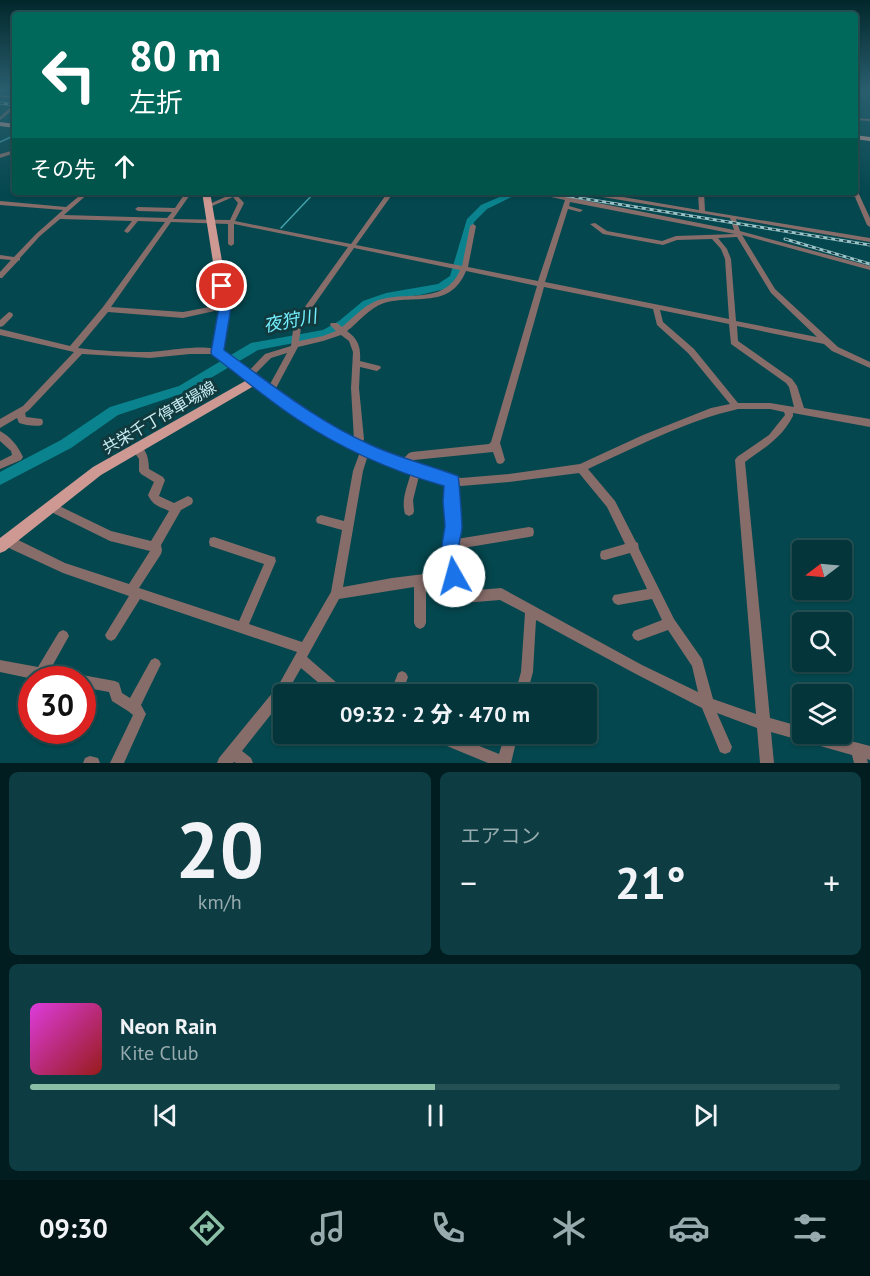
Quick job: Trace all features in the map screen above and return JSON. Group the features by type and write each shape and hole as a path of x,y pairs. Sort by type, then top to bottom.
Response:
{"main road":[{"path":"206,195 225,306 220,354 252,378"},
{"name":"共栄千丁停車場線","path":"4,543 97,471 252,378"}],"street":[{"path":"0,276 38,235 84,195"},
{"path":"0,424 20,412 76,350 187,195"},
{"path":"270,391 294,346 298,322 389,195"},
{"path":"546,195 803,248 870,268"},
{"path":"603,195 870,240"},
{"path":"701,195 702,211"},
{"path":"856,195 870,225"},
{"path":"208,206 236,196 241,203 232,222 231,244"},
{"path":"403,465 412,456 492,448 540,284 568,199"},
{"path":"0,203 69,208"},
{"path":"565,207 580,210"},
{"path":"138,209 177,210"},
{"path":"732,216 739,235 773,291 825,341 844,355 870,365"},
{"path":"60,217 232,222 825,341"},
{"path":"127,231 136,220"},
{"path":"593,224 605,234 663,243 676,238 739,235"},
{"path":"473,226 461,279 444,291 433,296 379,302 328,337 268,356 252,378 302,415 361,448 416,471 452,481 479,482 581,468 714,411 736,406 751,405 788,409 870,423"},
{"path":"714,237 724,249 728,259 734,342 789,381 793,386 800,411"},
{"path":"0,257 18,259"},
{"path":"760,272 772,272"},
{"path":"106,309 183,315 225,306"},
{"path":"656,308 660,323 692,351 736,406"},
{"path":"0,324 9,315"},
{"path":"246,763 229,758 282,690 336,594 361,448 355,388 357,363 355,344 338,328"},
{"path":"0,332 76,350 141,355 190,351 220,354"},
{"path":"357,363 377,368"},
{"path":"767,763 741,460 765,446 777,434 789,416 788,409"},
{"path":"20,412 22,420 39,422"},
{"path":"0,435 14,448 18,457 0,465"},
{"path":"495,443 500,460"},
{"path":"136,449 144,458 144,471 160,480 153,495 155,499 176,507"},
{"path":"581,468 611,504 670,623 698,663 708,704 725,747"},
{"path":"409,511 408,500 416,471"},
{"path":"452,481 451,502 454,526 451,545 454,576 463,597 501,594 708,704 863,756"},
{"path":"111,635 157,550 156,547 176,507 188,501"},
{"path":"51,507 110,536 156,547"},
{"path":"321,520 348,527"},
{"path":"451,545 529,532"},
{"path":"214,542 272,561 242,627"},
{"path":"4,543 15,545 63,568 242,627 303,654 332,684"},
{"path":"605,555 634,547"},
{"path":"336,594 454,576"},
{"path":"420,581 420,623"},
{"path":"618,599 654,593"},
{"path":"524,684 527,672 531,611"},
{"path":"638,635 670,623"},
{"path":"46,666 63,636"},
{"path":"133,705 155,664"},
{"path":"0,666 18,670"},
{"path":"400,684 402,677"},
{"path":"96,684 115,687 116,697 133,705 140,714 117,763"},
{"path":"459,744 504,763 509,744"}],"waterway":[{"path":"0,142 12,136"},
{"path":"281,228 312,195"},
{"name":"夜狩川","path":"0,479 66,444 114,411 183,389 255,346 326,333 343,324 367,303 386,296 441,287 455,277 470,221 484,207 511,195"}],"railway":[{"path":"562,195 870,245"},
{"path":"785,239 870,264"}],"route":[{"path":"222,286 225,307 217,352 302,415 365,450 416,471 452,481 451,502 454,526 451,555 454,576"}]}
